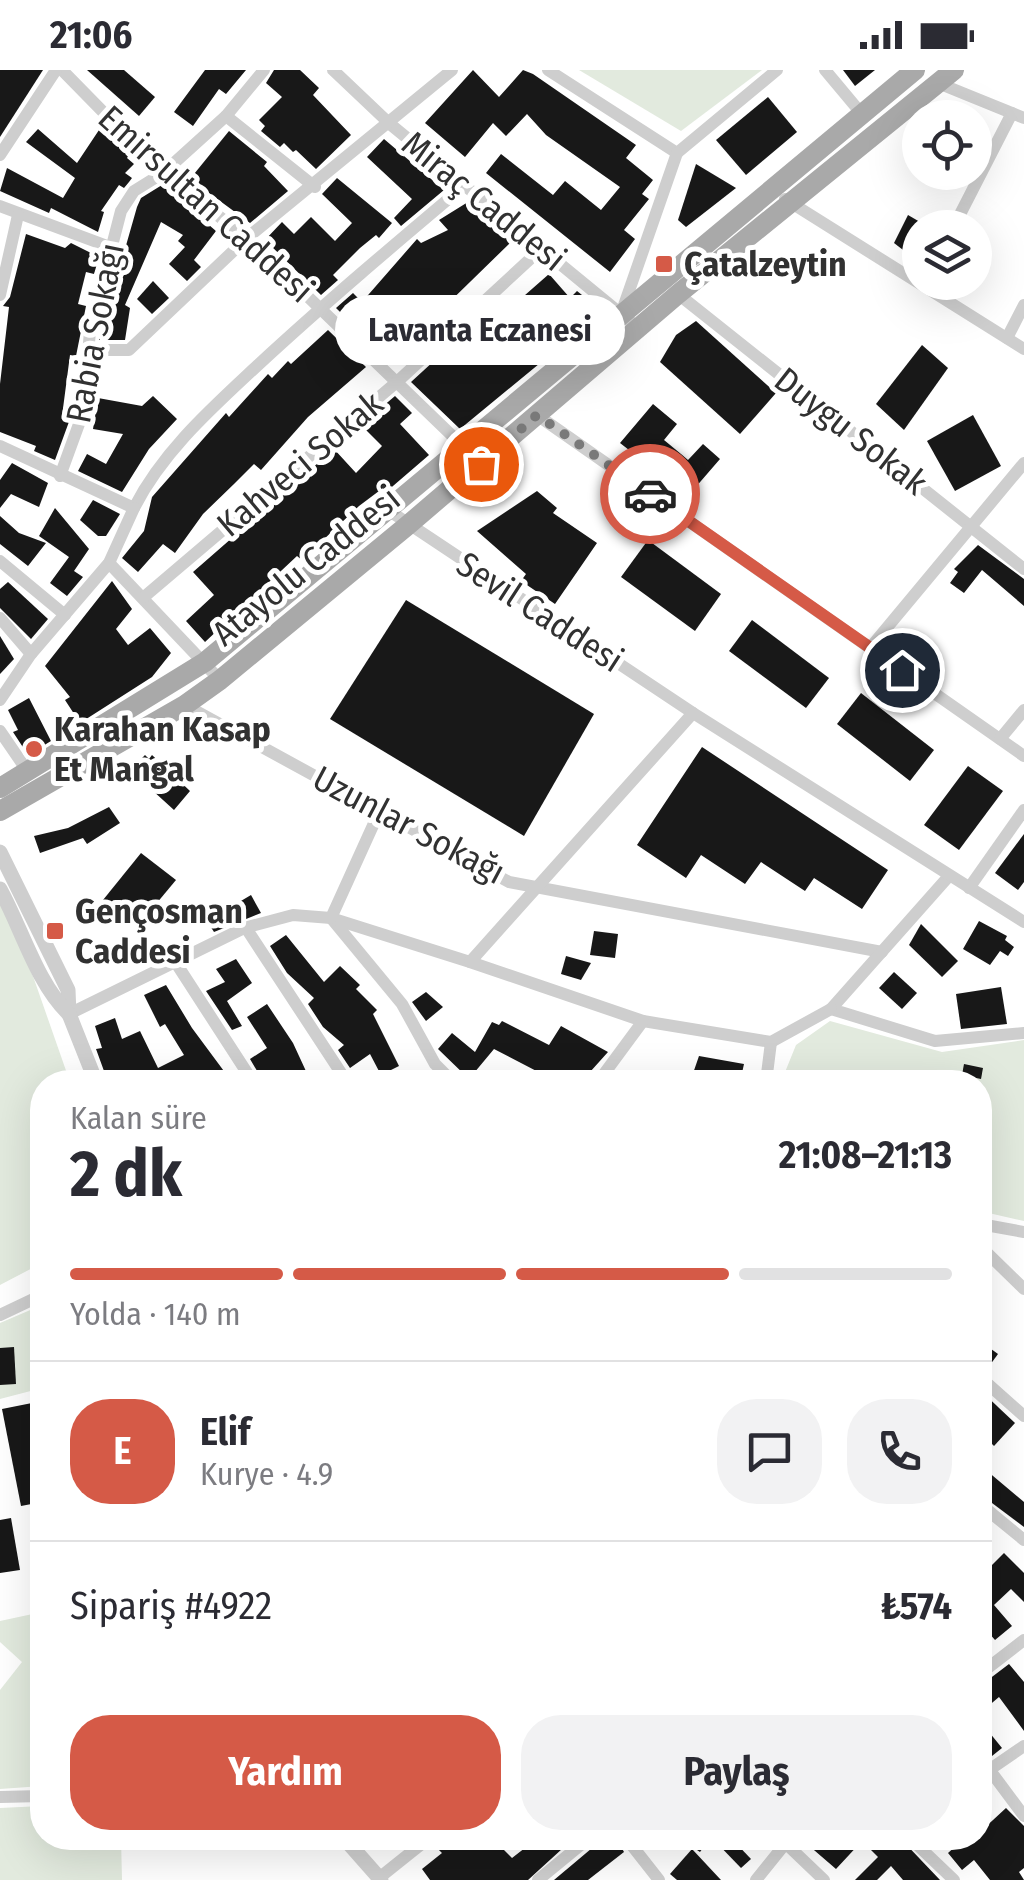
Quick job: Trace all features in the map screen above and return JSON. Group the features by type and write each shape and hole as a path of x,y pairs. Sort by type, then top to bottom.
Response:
{"main road":[{"name":"Atayolu Caddesi","path":"0,788 204,662 915,70"},
{"name":"Atayolu Caddesi","path":"0,811 185,705 220,680 408,526 678,294 946,76"}],"street":[{"path":"0,155 59,70"},
{"name":"Emirsultan Caddesi","path":"59,70 163,173 247,238 481,464"},
{"name":"Rabia Sokağı","path":"60,476 83,413 89,350 120,211 134,191 163,173 226,116 264,70"},
{"name":"Miraç Caddesi","path":"332,70 390,124 638,328"},
{"path":"89,350 129,350 247,238 315,187 452,70"},
{"path":"548,70 677,153"},
{"path":"621,313 677,153 776,70"},
{"path":"825,70 861,112"},
{"path":"946,76 1018,116 963,210"},
{"path":"226,116 315,187"},
{"path":"0,700 31,654 109,563 152,472 222,399 320,308 465,185"},
{"path":"772,187 789,203 902,271"},
{"path":"0,206 110,246"},
{"path":"0,295 18,215"},
{"name":"Kahveci Sokak","path":"144,596 398,381 542,248"},
{"name":"Duygu Sokak","path":"678,294 1024,569"},
{"path":"948,300 1024,349"},
{"path":"1007,338 1024,304"},
{"path":"537,415 1024,756"},
{"path":"0,446 134,508"},
{"path":"870,648 1024,463"},
{"name":"Sevil Caddesi","path":"388,510 693,713 1024,922"},
{"path":"0,561 66,615"},
{"path":"109,563 220,680"},
{"path":"0,618 31,654"},
{"name":"Uzunlar Sokağı","path":"185,705 510,882 538,884 882,952"},
{"path":"1000,739 1024,710"},
{"path":"470,962 693,713"},
{"path":"0,732 28,772"},
{"path":"331,918 380,810"},
{"path":"969,888 1024,810"},
{"path":"0,852 68,990 69,1014 91,1070"},
{"path":"69,1014 246,928 293,915 331,918 643,1021 771,1042 799,1031 831,1009 949,876"},
{"path":"0,889 28,942 49,995 69,1014"},
{"path":"331,918 402,1004 441,1070"},
{"path":"246,928 338,1070"},
{"path":"176,963 245,1070"},
{"path":"831,1009 935,1041 1024,1033"},
{"path":"607,1070 643,1021"},
{"path":"768,1070 771,1042"},
{"path":"992,1226 1024,1232"},
{"path":"992,1258 1024,1289"},
{"path":"0,1314 30,1300"},
{"path":"992,1388 1024,1416"},
{"path":"992,1514 1024,1540"},
{"path":"992,1665 1024,1640"},
{"path":"992,1768 1024,1746"},
{"path":"992,1774 1024,1816"},
{"path":"0,1797 30,1796"},
{"path":"355,1850 380,1879 415,1850"},
{"path":"538,1880 574,1850"},
{"path":"635,1850 659,1880"},
{"path":"756,1880 777,1850"},
{"path":"795,1850 824,1880"},
{"path":"923,1850 954,1880"}],"shaded area":[{"path":"579,70 762,70 681,131"},
{"path":"0,899 66,1070 30,1070 30,1269 0,1285"},
{"path":"830,1021 942,1052 1024,1040 1024,1221 992,1214 992,1070 786,1070 796,1045"},
{"path":"30,1310 30,1391 0,1399 0,1323"},
{"path":"30,1615 30,1787 0,1789 0,1690 22,1662 0,1642 0,1621"},
{"path":"30,1807 30,1850 121,1850 122,1880 0,1880 0,1808"}],"building":[{"path":"0,70 43,70 0,137"},
{"path":"87,70 124,70 155,97 139,116"},
{"path":"205,70 246,70 226,94 219,89 193,126 174,112"},
{"path":"274,70 300,70 319,88 313,95 351,135 316,169 296,150 293,152 284,143 280,147 261,131 265,126 259,120 282,97 266,83"},
{"path":"473,70 499,97 523,70 533,74 636,145 626,158 653,180 642,194 649,199 624,230 635,239 610,272 486,173 501,154 553,195 565,181 601,210 620,187 546,135 527,114 506,136 493,123 465,157 425,123"},
{"path":"843,70 875,70 855,86"},
{"path":"768,97 797,132 746,175 716,140"},
{"path":"101,127 130,153 127,158 134,164 125,173 132,178 124,188 119,185 101,211 104,212 98,232 51,208 49,213 0,191 7,168 63,198 75,178 26,142 38,129 77,163"},
{"path":"229,131 267,162 264,166 288,191 250,223 190,179"},
{"path":"384,139 444,190 401,226 394,218 412,199 367,157"},
{"path":"696,164 736,188 686,227 678,220"},
{"path":"337,178 392,223 333,275 338,280 321,295 265,240 282,222 294,234 311,217 335,241 352,223 322,194"},
{"path":"162,185 216,231 194,260 201,267 187,281 169,264 185,247 178,241 183,235 161,222 125,305 130,308 125,340 99,340 137,207 141,198"},
{"path":"468,202 511,242 430,321 384,355 336,308 353,293 362,302 417,239 421,243 448,230 439,220"},
{"path":"902,227 902,249 894,243"},
{"path":"26,234 65,248 71,243 99,257 94,274 86,272 78,304 86,306 76,356 70,355 62,416 70,419 55,460 34,451 36,446 0,432 0,384 9,307 3,306 10,297"},
{"path":"549,274 570,298 577,291 602,311 585,327 556,299 519,330 545,359 460,429 411,382 471,327 476,332 503,307 507,311"},
{"path":"153,281 169,298 152,314 137,299"},
{"path":"696,321 776,393 740,434 660,362 676,335"},
{"path":"328,330 366,367 308,417 261,470 254,464 203,514 175,553 163,544 138,572 122,558 144,531 152,497 226,413 229,417 268,374 272,378"},
{"path":"922,345 948,368 904,430 876,404"},
{"path":"153,396 177,419 149,449 122,492 78,471 87,454 106,464 123,434 93,429 98,398 142,406"},
{"path":"395,396 412,413 400,424 429,455 386,492 383,488 359,506 302,560 297,556 205,642 186,621 214,595 193,572 334,449 356,473 382,446 361,425"},
{"path":"653,404 677,424 664,440 688,460 703,444 720,459 688,496 620,443"},
{"path":"973,415 1001,466 955,491 927,441"},
{"path":"12,463 48,483 39,507 11,494 0,508 0,480"},
{"path":"537,491 557,508 553,513 597,543 555,604 521,581 526,574 477,531"},
{"path":"93,500 120,514 106,536 98,536 80,520"},
{"path":"55,508 89,549 74,571 83,577 67,596 50,583 69,557 39,536"},
{"path":"0,516 19,533 46,543 28,566 0,544"},
{"path":"648,540 721,594 695,631 621,577"},
{"path":"978,545 1024,579 1024,606 982,570 964,593 950,583 958,572 954,569"},
{"path":"112,581 132,609 116,629 128,645 150,628 171,653 152,677 80,723 65,700 70,697 45,666"},
{"path":"8,582 48,619 31,639 0,608 0,589"},
{"path":"406,600 594,714 524,836 330,719"},
{"path":"752,620 829,678 806,708 729,651"},
{"path":"0,636 14,659 0,674"},
{"path":"861,693 934,750 910,781 837,724"},
{"path":"29,698 51,741 28,755 13,732 18,730 8,710"},
{"path":"702,747 888,870 862,909 814,878 805,891 761,862 745,884 701,855 686,878 637,845"},
{"path":"145,755 149,759 152,755 190,791 174,810 130,770"},
{"path":"968,766 1003,791 959,850 924,825"},
{"path":"109,807 120,823 87,844 83,838 40,853 34,836 68,828"},
{"path":"1024,834 1024,882 1018,890 995,873"},
{"path":"141,853 176,880 156,904 132,919 103,900"},
{"path":"251,895 261,913 214,932 207,921"},
{"path":"979,921 1007,936 1005,940 1014,947 1008,956 1000,951 990,965 963,949"},
{"path":"921,924 958,961 942,977 909,945"},
{"path":"594,931 618,934 615,958 590,955"},
{"path":"286,935 324,982 340,966 360,985 356,989 377,1010 373,1014 399,1066 378,1070 370,1054 350,1068 338,1050 344,1045 323,1027 308,1004 314,998 287,973 270,946"},
{"path":"150,941 159,959 141,968 132,950"},
{"path":"566,956 591,963 581,980 561,974"},
{"path":"236,959 252,983 227,1001 242,1026 232,1030 206,991 225,982 216,969"},
{"path":"894,972 917,993 902,1009 879,988"},
{"path":"166,985 223,1070 104,1070 96,1049 102,1048 95,1026 115,1018 122,1039 140,1031 158,1068 184,1055 165,1024 160,1027 144,995"},
{"path":"1001,987 1007,1024 961,1029 956,994"},
{"path":"426,992 443,1007 426,1021 412,1002"},
{"path":"267,1004 305,1070 256,1070 250,1059 267,1048 247,1017"},
{"path":"502,1021 549,1045 561,1026 608,1052 592,1070 534,1070 494,1049 476,1070 460,1070 438,1049 452,1033 475,1052 492,1022 499,1025"},
{"path":"699,1056 744,1064 743,1070 694,1070"},
{"path":"964,1064 983,1068 983,1070 963,1070"},
{"path":"14,1347 16,1384 0,1385 0,1348"},
{"path":"992,1401 1015,1423 992,1444"},
{"path":"30,1403 30,1504 21,1506 2,1409"},
{"path":"992,1475 1024,1502 1024,1527 992,1503"},
{"path":"11,1518 20,1570 0,1573 0,1520"},
{"path":"1004,1553 1024,1573 1024,1602 1011,1589 994,1605 1012,1626 995,1640 992,1637 992,1565"},
{"path":"1009,1664 1024,1682 1024,1731 999,1697 992,1703 992,1677"},
{"path":"992,1736 1002,1748 992,1756"},
{"path":"1006,1808 1024,1826 1024,1868 1019,1872 1024,1880 990,1880 974,1860 962,1870 948,1853 992,1850 992,1821"},
{"path":"439,1850 504,1850 512,1858 522,1850 561,1850 528,1880 430,1880 422,1869 442,1853"},
{"path":"590,1850 624,1852 588,1880 554,1880"},
{"path":"693,1850 721,1880 677,1880 670,1874"},
{"path":"724,1850 742,1850 751,1859 741,1868"},
{"path":"814,1850 854,1850 836,1869"},
{"path":"871,1850 911,1850 940,1880 903,1880 891,1866 877,1880 855,1880 878,1857"}],"way so far":[{"path":"481,464 537,415 650,494"}],"place":[{"name":"Çatalzeytin","path":"664,264"},
{"name":"Lavanta Eczanesi","path":"481,464"},
{"name":"Karahan Kasap Et Mangal","path":"34,749"},
{"name":"Gençosman Caddesi","path":"55,931"}],"route":[{"path":"650,494 902,670"}]}
